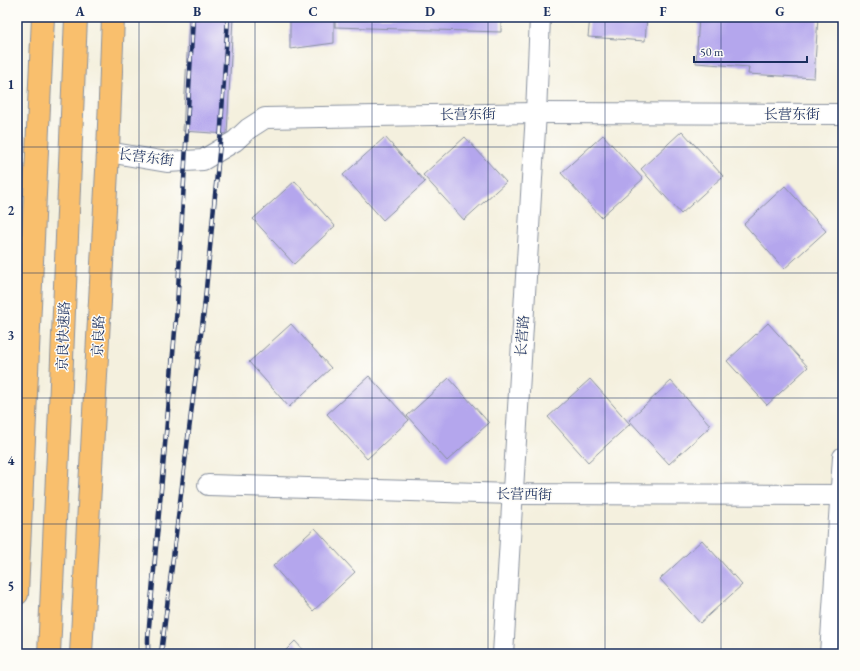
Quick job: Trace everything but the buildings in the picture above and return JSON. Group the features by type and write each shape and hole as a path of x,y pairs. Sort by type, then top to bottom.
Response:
{"main road":[{"path":"17,594 43,17"},
{"name":"京良快速路","path":"49,654 76,17"},
{"name":"京良路","path":"81,654 108,152 113,17"}],"street":[{"name":"长营路","path":"503,654 536,113 540,17"},
{"name":"长营东街","path":"108,152 167,162 203,160 235,141 248,129 265,118 536,113 843,114"},
{"path":"830,654 843,456"},
{"name":"长营西街","path":"208,485 513,494 840,495"}],"railway":[{"path":"148,654 148,638 177,308 193,17"},
{"path":"161,654 204,310 220,143 228,17"}]}
